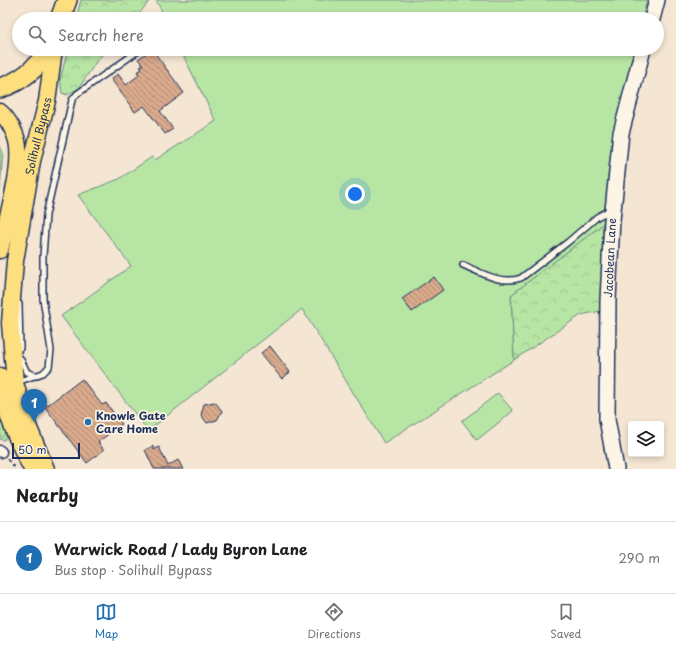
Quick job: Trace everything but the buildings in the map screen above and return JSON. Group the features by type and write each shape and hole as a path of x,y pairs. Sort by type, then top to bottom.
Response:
{"highway":[{"path":"57,0 58,12"},
{"path":"62,12 67,0"},
{"path":"0,88 10,85 32,70 43,56"}],"main road":[{"name":"Solihull Bypass","path":"21,222 32,162 47,101 53,56"},
{"name":"Solihull Bypass","path":"0,112 11,126 18,145 18,167 0,250"},
{"path":"21,222 15,261 6,380 28,426 46,469"},
{"path":"0,320 3,313 4,291 11,244 21,222"},
{"path":"6,380 1,386 19,442 32,469"}],"street":[{"path":"654,12 657,0"},
{"name":"Jacobean Lane","path":"616,469 607,426 606,397 608,300 613,209 621,133 641,56"}],"lane":[{"path":"6,380 36,376 43,373 49,367 51,357 43,299 43,256 46,215 72,100 78,94 131,56"},
{"path":"463,265 497,280 514,281 521,278 568,242 597,217 613,209"},
{"path":"15,261 18,280 20,361 27,372 36,376"},
{"path":"15,415 19,442"}],"path":[{"path":"0,451 16,469"}],"green space":[{"path":"81,0 150,0 141,12 78,12"},
{"path":"156,0 647,0 644,12 162,12"},
{"path":"66,56 101,56 79,88 67,95 62,93 60,80"},
{"path":"184,56 632,56 614,133 603,224 511,295 514,360 384,443 302,309 148,431 61,316 131,266 78,195 119,179 152,157 155,160 216,121"},
{"path":"0,146 3,152 0,189"},
{"path":"603,224 601,311 581,315 514,360 511,295"},
{"path":"498,393 513,411 477,440 462,421"},
{"path":"0,406 8,435 4,440 0,439"}],"place":[{"name":"Warwick Road / Lady Byron Lane","path":"34,422"},
{"name":"Knowle Gate Care Home","path":"88,422"}]}
